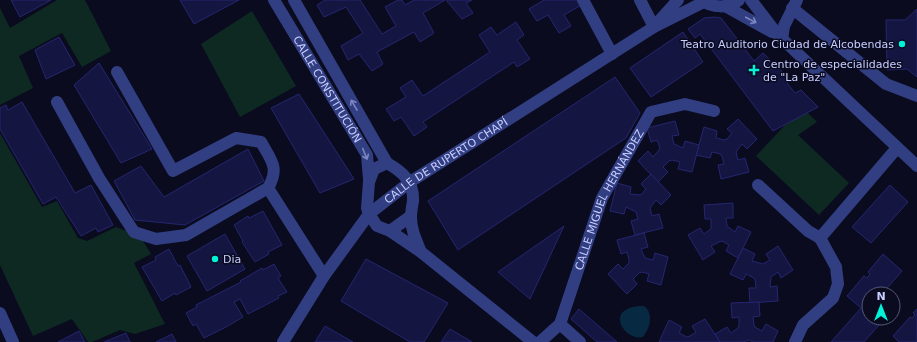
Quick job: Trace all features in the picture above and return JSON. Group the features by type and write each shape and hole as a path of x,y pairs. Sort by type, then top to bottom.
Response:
{"street":[{"name":"CALLE CONSTITUCIÓN","path":"274,0 367,155 369,182 368,214"},
{"name":"CALLE CONSTITUCIÓN","path":"294,0 387,163 405,176 410,182"},
{"path":"583,0 612,54"},
{"path":"640,0 654,27"},
{"name":"CALLE DE RUPERTO CHAPÍ","path":"654,27 678,0"},
{"path":"725,6 739,0"},
{"path":"751,0 780,37 917,166"},
{"path":"703,1 711,5 725,6 780,37"},
{"name":"CALLE DE RUPERTO CHAPÍ","path":"283,342 324,276 368,214 410,182 654,27 703,1"},
{"path":"780,37 795,4 886,84 917,96"},
{"path":"57,102 99,178 134,232 156,238 186,236 268,188 274,178 273,163 261,142 236,138 173,171 117,72"},
{"name":"CALLE MIGUEL HERNÁNDEZ","path":"540,342 560,324 602,198 651,112 685,104 714,111"},
{"path":"820,238 897,148"},
{"name":"CALLE CONSTITUCIÓN","path":"369,182 374,169 387,163"},
{"path":"410,182 413,200 411,216 413,233 421,252"},
{"path":"758,185 808,231 820,238 836,268 838,284 833,298 803,325 795,342"},
{"path":"268,188 324,276"},
{"path":"368,214 377,226 390,231 421,252 533,342"},
{"path":"390,231 411,216"},
{"path":"0,313 13,342"},
{"path":"560,324 580,342"}],"green space":[{"path":"57,0 85,0 111,51 82,67 62,33 19,56 33,88 0,105 0,8 10,28"},
{"path":"252,11 296,86 240,117 201,44"},
{"path":"807,112 817,122 798,135 849,183 819,215 756,156 786,124"},
{"path":"0,133 42,207 57,201 78,238 87,241 116,227 140,236 151,254 134,263 165,324 135,334 120,330 92,342 88,342 72,319 33,336 0,265"}],"water":[{"path":"644,306 650,317 648,329 643,337 636,337 629,334 624,329 620,317 623,312 631,308"}],"building":[{"path":"11,0 51,0 20,17"},
{"path":"180,0 239,0 194,24"},
{"path":"325,0 360,0 382,34 396,26 385,7 398,0 402,0 405,5 414,0 445,0 423,13 434,33 420,42 414,32 377,52 383,64 372,71 359,54 348,60 341,46 363,33 346,7 324,17 317,5"},
{"path":"446,0 472,0 466,3 473,13 462,19"},
{"path":"544,0 581,0 583,4 564,15 571,26 559,33 548,15 537,21 529,9"},
{"name":"Teatro Auditorio Ciudad de Alcobendas","path":"917,9 917,77 907,69 887,70 886,20 905,20"},
{"name":"Centro de especialidades de \"La Paz\"","path":"704,18 721,18 754,61 763,53 790,79 787,83 795,93 801,90 818,107 773,131 700,34 695,38 688,29"},
{"path":"516,22 524,35 517,40 530,59 517,67 514,62 423,122 427,127 414,136 401,117 394,121 386,109 406,97 400,88 412,80 423,96 490,52 479,35 491,27 497,35"},
{"path":"683,32 703,62 651,97 630,68"},
{"path":"59,37 75,65 46,79 35,50"},
{"path":"99,63 152,149 121,163 74,85"},
{"path":"615,77 640,113 626,138 458,250 428,201"},
{"path":"299,94 354,179 320,193 271,108"},
{"path":"22,102 75,193 91,185 113,225 98,232 96,228 81,236 56,197 43,204 0,129 0,108 6,105 8,110"},
{"path":"738,119 757,139 747,149 742,144 736,152 738,160 745,158 749,172 721,179 718,165 724,164 720,154 712,152 710,158 696,155 704,127 717,131 716,138 724,140 727,139 732,133 727,129"},
{"path":"675,121 679,135 672,136 674,144 683,148 685,141 699,145 692,172 678,169 680,162 672,160 663,167 668,172 658,182 638,161 648,151 653,157 660,148 657,140 651,142 647,128"},
{"path":"248,149 264,181 185,225 135,220 114,181 141,166 164,197"},
{"path":"651,174 671,195 661,205 656,200 650,208 652,216 659,214 663,228 635,235 631,221 638,219 636,212 626,207 624,214 610,211 617,183 631,187 630,194 641,195 646,189 641,184"},
{"path":"890,185 908,202 871,243 852,227"},
{"path":"733,203 733,218 726,218 727,226 735,232 738,226 751,232 738,258 726,251 729,245 722,241 711,246 715,252 703,260 688,235 700,228 704,234 711,229 711,219 705,219 704,205"},
{"path":"263,211 282,245 268,252 269,254 255,262 242,242 243,241 234,225 248,216 249,218"},
{"path":"564,226 530,299 498,272"},
{"path":"644,233 648,247 641,249 645,258 653,260 655,253 668,257 661,285 647,281 649,274 642,272 633,279 637,284 627,294 608,274 618,264 623,269 629,263 627,252 621,254 617,240"},
{"path":"225,234 245,269 207,291 187,256"},
{"path":"778,246 793,270 781,278 778,272 771,277 770,287 777,286 778,301 750,303 749,288 756,288 754,278 746,274 743,280 730,274 743,248 755,254 752,261 763,264 770,260 766,254"},
{"path":"169,249 178,266 180,265 191,287 176,295 175,293 162,301 142,267 156,260 155,257"},
{"path":"883,254 902,271 889,286 861,286 861,308 847,296 864,276 867,278 870,274 868,272"},
{"path":"366,259 448,303 424,342 410,342 341,301"},
{"path":"274,264 281,276 278,278 287,292 278,296 279,298 248,314 240,299 234,302 243,317 204,338 196,324 193,326 186,313 197,307 196,305 241,282 240,281 262,268 263,270"},
{"path":"759,302 760,316 753,317 754,325 762,331 766,324 778,331 773,342 753,342 749,340 743,342 720,342 715,334 727,327 731,333 738,328 739,325 739,317 732,318 731,303"},
{"path":"861,308 861,326 878,326 864,342 831,342"},
{"path":"579,309 617,342 597,342 571,319"},
{"path":"917,309 917,342 899,342 893,336 910,317 912,318 915,315 913,313"},
{"path":"705,319 720,342 659,342 669,320 682,327 679,333 687,337 696,332 692,326"},
{"path":"325,326 353,342 315,342"},
{"path":"450,329 472,342 441,342"},
{"path":"79,331 85,342 58,342"},
{"path":"126,333 130,342 104,342"},
{"path":"172,334 176,342 156,342"}],"place":[{"name":"Teatro Auditorio Ciudad de Alcobendas","path":"902,44"},
{"name":"Centro de especialidades de \"La Paz\"","path":"754,70"},
{"name":"Dia","path":"215,259"}]}
